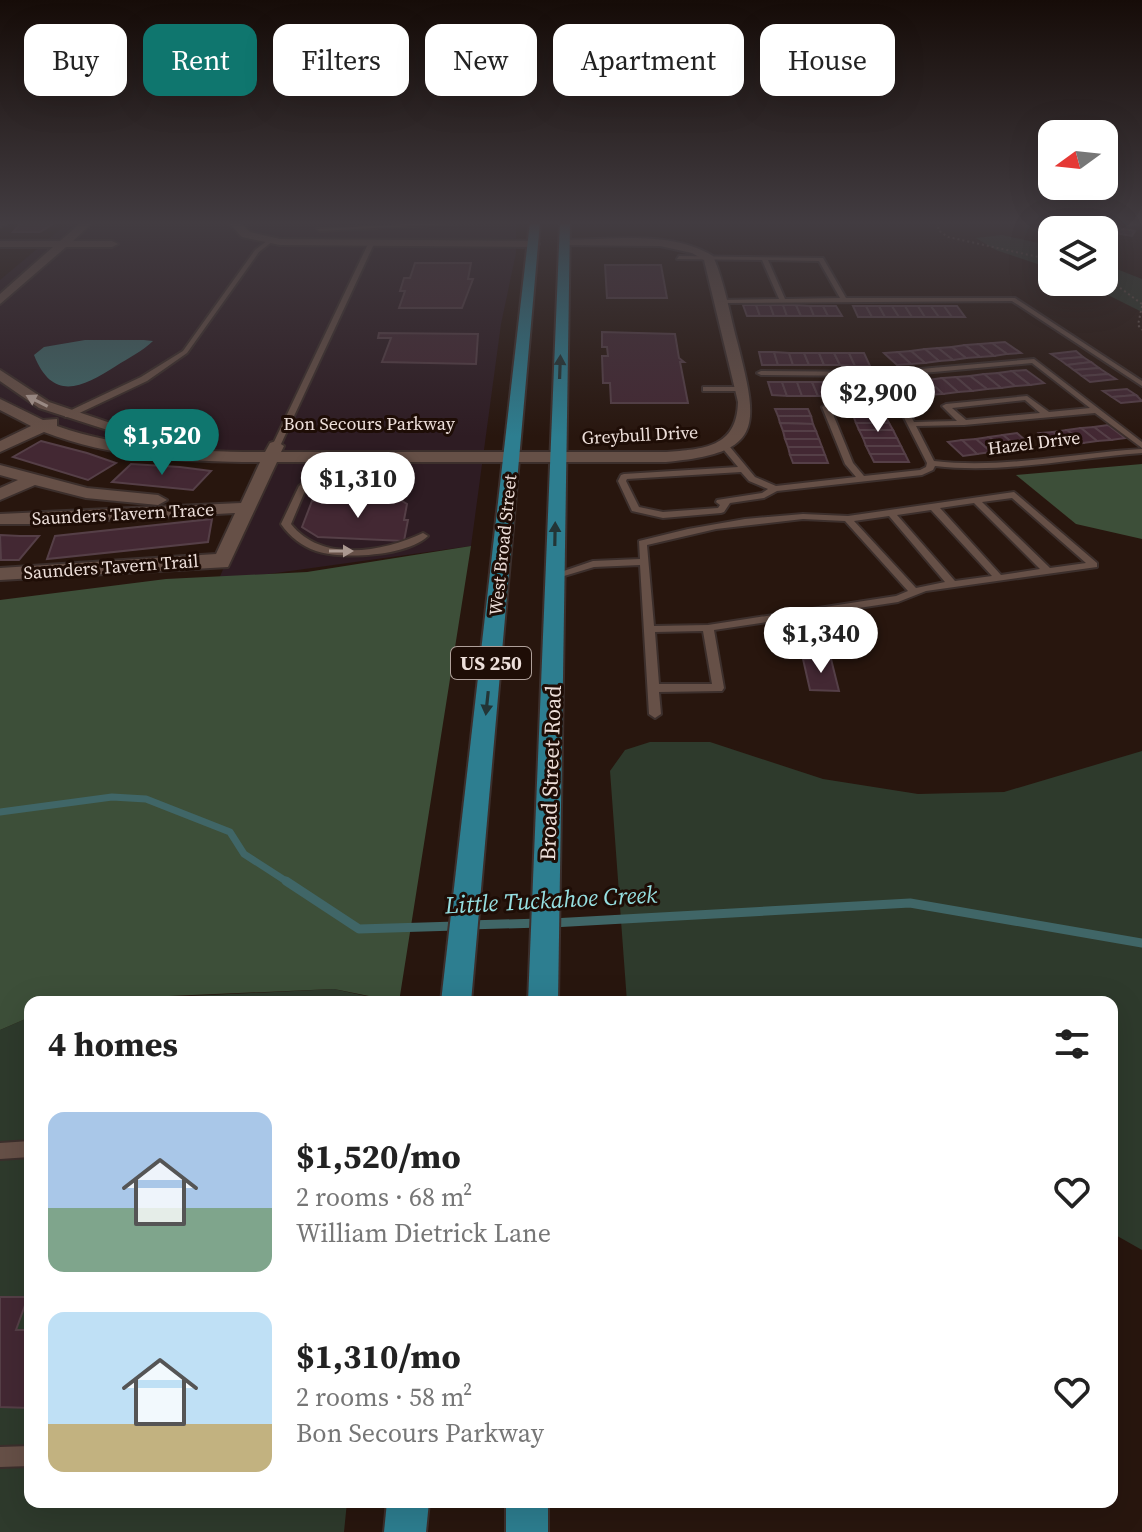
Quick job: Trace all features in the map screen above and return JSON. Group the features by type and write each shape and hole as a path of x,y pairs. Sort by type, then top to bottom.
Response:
{"main road":[{"name":"West Broad Street","path":"456,996 512,451 536,293"},
{"name":"US 250","path":"554,576 556,293"},
{"name":"Broad Street Road","path":"543,996 554,576"},
{"path":"405,1532 407,1508"},
{"path":"527,1508 527,1532"}],"street":[{"name":"Greybull Drive","path":"512,451 666,457 713,451 722,443 739,436 747,417 718,293"},
{"name":"Bon Secours Parkway","path":"0,374 31,399 68,415 170,438 274,451"},
{"name":"Bon Secours Parkway","path":"0,404 44,426 143,450 512,451"},
{"path":"0,447 68,415"},
{"path":"246,508 274,451"},
{"path":"0,470 86,493 158,500 173,509"},
{"path":"0,495 33,479"},
{"name":"Saunders Tavern Trace","path":"0,519 51,520 173,509 246,508"},
{"name":"Saunders Tavern Trail","path":"0,574 222,561 246,508"}],"lane":[{"path":"68,415 176,361 191,346 227,293"},
{"path":"274,451 348,293"},
{"path":"780,293 783,301"},
{"path":"840,293 844,300"},
{"path":"720,301 1013,299 1142,384"},
{"path":"761,373 886,374 1034,361 1142,448"},
{"path":"708,503 764,495 775,489 863,480 922,472 930,468 931,463 886,374"},
{"path":"706,389 742,389"},
{"path":"964,423 946,406 1027,398 1047,415"},
{"path":"826,407 849,464 863,480"},
{"path":"912,424 964,423 1097,410"},
{"path":"722,443 752,479 775,489"},
{"name":"Hazel Drive","path":"931,463 965,467 1142,448"},
{"path":"726,502 721,510 648,514 635,509 622,481 624,477 744,469"},
{"path":"303,486 286,524 299,538 324,551 410,546 423,536"},
{"path":"650,629 708,628 898,599 914,592 952,584 1094,565 1014,495 848,519 803,515 642,543 655,714"},
{"path":"976,501 1048,572"},
{"path":"635,509 684,505"},
{"path":"933,506 999,578"},
{"path":"891,513 952,584"},
{"path":"848,519 914,592"},
{"path":"554,576 593,564 645,562"},
{"path":"653,688 718,688 708,628"},
{"path":"0,1151 24,1149"},
{"path":"0,1457 24,1456"}],"path":[{"path":"1142,305 1138,325 1142,330"}],"shaded area":[{"path":"0,293 507,293 471,546 218,581 271,458 144,449 54,428 0,401"}],"green space":[{"path":"1118,293 1142,293 1142,312 1110,296"},
{"path":"1142,464 1142,539 1076,524 1016,475"},
{"path":"471,546 400,996 369,996 334,989 170,996 24,996 24,1020 0,1030 0,600 166,579 307,572"},
{"path":"650,742 710,742 823,779 918,794 1004,792 1142,751 1142,1250 1118,1236 1118,996 627,996 610,771 625,750"},
{"path":"334,989 366,996 190,996"},
{"path":"24,1020 24,1508 346,1508 344,1532 0,1532 0,1030"}],"water":[{"path":"85,340 153,341 104,374 70,386 50,380 34,355 44,347"}],"building":[{"path":"404,293 468,293 462,308 399,308"},
{"path":"607,293 666,293 667,298 607,298"},
{"path":"743,305 756,305 760,316 747,316"},
{"path":"756,305 770,305 774,316 760,316"},
{"path":"770,305 783,305 787,316 774,316"},
{"path":"783,305 796,305 801,316 787,316"},
{"path":"796,305 810,306 814,316 801,316"},
{"path":"810,306 823,306 828,316 814,316"},
{"path":"823,306 836,306 842,316 828,316"},
{"path":"853,306 866,306 872,317 858,317"},
{"path":"866,306 879,306 885,317 872,317"},
{"path":"879,306 892,306 899,317 885,317"},
{"path":"892,306 905,306 912,317 899,317"},
{"path":"905,306 918,306 925,317 912,317"},
{"path":"918,306 931,306 939,317 925,317"},
{"path":"931,306 944,306 952,317 939,317"},
{"path":"944,306 957,306 965,317 952,317"},
{"path":"602,332 675,334 679,358 684,362 680,362 688,403 611,403 610,383 603,383 602,356 608,356 607,347 602,347"},
{"path":"379,333 478,334 476,364 382,362 391,338 378,338"},
{"path":"1005,342 1021,353 1007,354 992,343"},
{"path":"992,343 1007,354 994,356 979,344"},
{"path":"979,344 994,356 980,357 965,345"},
{"path":"965,345 980,357 966,358 952,347"},
{"path":"952,347 966,358 953,360 938,348"},
{"path":"938,348 953,360 939,361 925,349"},
{"path":"925,349 939,361 925,363 911,351"},
{"path":"911,351 925,363 911,364 898,352"},
{"path":"1076,351 1083,357 1059,359 1051,354"},
{"path":"759,352 774,352 778,365 762,365"},
{"path":"774,352 789,353 793,365 778,365"},
{"path":"898,352 911,364 897,365 884,353"},
{"path":"789,353 804,353 809,365 793,365"},
{"path":"804,353 819,353 824,365 809,365"},
{"path":"819,353 834,353 840,365 824,365"},
{"path":"834,353 849,353 855,366 840,365"},
{"path":"849,353 864,353 870,366 855,366"},
{"path":"1083,357 1091,362 1067,365 1059,359"},
{"path":"1091,362 1099,368 1074,370 1067,365"},
{"path":"1099,368 1108,374 1082,376 1074,370"},
{"path":"1026,370 1044,383 1030,385 1012,371"},
{"path":"1012,371 1030,385 1015,386 998,373"},
{"path":"998,373 1015,386 1001,388 984,374"},
{"path":"984,374 1001,388 987,389 970,376"},
{"path":"1108,374 1116,379 1090,382 1082,376"},
{"path":"970,376 987,389 972,391 956,377"},
{"path":"956,377 972,391 958,392 942,378"},
{"path":"942,378 958,392 943,394 928,380"},
{"path":"928,380 943,394 928,395 913,381"},
{"path":"768,382 782,382 787,396 772,395"},
{"path":"782,382 797,382 802,396 787,396"},
{"path":"797,382 812,382 818,396 802,396"},
{"path":"812,382 827,382 833,396 818,396"},
{"path":"827,382 842,382 848,396 833,396"},
{"path":"842,382 857,382 863,396 848,396"},
{"path":"857,382 872,382 878,396 863,396"},
{"path":"1127,389 1136,395 1112,397 1103,391"},
{"path":"1136,395 1142,401 1121,403 1112,397"},
{"path":"849,408 882,408 885,415 853,415"},
{"path":"775,409 808,409 811,416 778,416"},
{"path":"853,415 885,415 889,423 856,423"},
{"path":"778,416 811,416 813,424 780,423"},
{"path":"780,423 813,424 816,431 783,431"},
{"path":"856,423 889,423 893,430 859,430"},
{"path":"1108,425 1125,438 1111,440 1094,427"},
{"path":"1094,427 1111,440 1097,441 1081,428"},
{"path":"1081,428 1097,441 1083,443 1067,430"},
{"path":"859,430 893,430 897,438 863,438"},
{"path":"1067,430 1083,443 1069,445 1053,432"},
{"path":"783,431 816,431 819,439 785,439"},
{"path":"1053,432 1069,445 1055,446 1039,433"},
{"path":"1017,433 1033,447 1019,448 1003,435"},
{"path":"1003,435 1019,448 1005,450 989,437"},
{"path":"989,437 1005,450 991,452 976,439"},
{"path":"863,438 897,438 901,446 866,446"},
{"path":"785,439 819,439 822,447 788,447"},
{"path":"976,439 991,452 977,454 962,440"},
{"path":"962,440 977,454 963,456 948,442"},
{"path":"41,441 116,463 88,480 13,457"},
{"path":"866,446 901,446 905,454 870,454"},
{"path":"788,447 822,447 825,455 790,455"},
{"path":"870,454 905,454 909,462 874,462"},
{"path":"790,455 825,455 828,463 793,463"},
{"path":"131,464 211,471 193,490 112,482"},
{"path":"312,501 402,501 407,504 404,520 408,520 404,541 318,537 302,527"},
{"path":"212,519 208,542 47,559 55,536"},
{"path":"0,535 39,536 19,560 1,560"},
{"path":"803,659 831,659 839,691 810,690"},
{"path":"0,1297 24,1297 24,1308 16,1330 24,1330 24,1408 0,1407"}],"waterway":[{"name":"Little Tuckahoe Creek","path":"0,812 112,797 146,799 230,832 244,854 289,883"},
{"name":"Little Tuckahoe Creek","path":"286,881 359,929 456,926"},
{"name":"Little Tuckahoe Creek","path":"552,923 910,903 1142,943"},
{"name":"Little Tuckahoe Creek","path":"468,925 540,923"}]}
